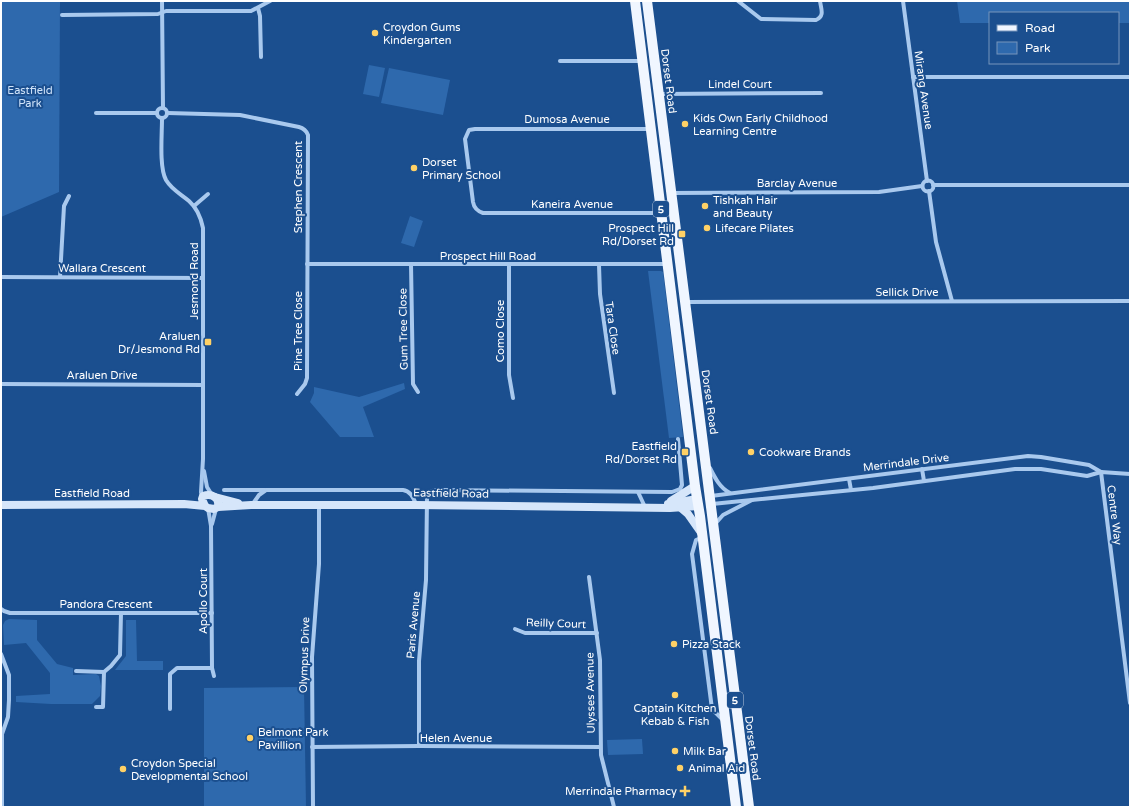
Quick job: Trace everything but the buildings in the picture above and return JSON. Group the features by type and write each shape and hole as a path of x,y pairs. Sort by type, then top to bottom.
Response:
{"main road":[{"name":"5","path":"635,1 736,807"},
{"name":"Dorset Road","path":"646,1 711,500 749,807"},
{"path":"651,129 663,127"},
{"path":"673,303 684,302"},
{"path":"665,504 695,486"},
{"name":"Eastfield Road","path":"184,504 206,495 250,505"},
{"path":"202,497 212,507 218,503 214,496"},
{"name":"Eastfield Road","path":"649,507 711,500"},
{"name":"Eastfield Road","path":"1,505 184,504 212,507 250,505 426,505 681,508 698,502"},
{"path":"681,508 688,514 702,536"},
{"path":"728,738 740,736"}],"street":[{"path":"157,113 162,119 166,117 168,113 163,108 162,1"},
{"path":"62,15 158,14 166,11 251,11 258,8 263,2 270,1"},
{"path":"738,1 761,19 816,20 822,15 820,1"},
{"name":"Mirang Avenue","path":"903,1 927,180"},
{"path":"258,8 260,16 261,57"},
{"path":"560,61 642,61"},
{"path":"914,77 1130,77"},
{"name":"Lindel Court","path":"658,94 821,93"},
{"path":"96,113 157,113 158,110 163,108"},
{"name":"Stephen Crescent","path":"168,113 240,115 299,127 305,130 308,135 307,264"},
{"name":"Jesmond Road","path":"162,119 162,165 164,174 171,187 194,206 199,214 203,228 202,497"},
{"name":"Dumosa Avenue","path":"483,213 474,206 465,139 469,130 474,128 651,129"},
{"path":"929,191 925,191 922,186 927,180 933,185 1130,185"},
{"path":"929,191 933,188 933,185"},
{"name":"Barclay Avenue","path":"671,193 879,192 922,186"},
{"path":"929,191 936,242 952,301"},
{"path":"194,206 208,194"},
{"path":"60,277 64,206 69,196"},
{"name":"Kaneira Avenue","path":"483,213 662,213"},
{"name":"Prospect Hill Road","path":"307,264 668,264"},
{"name":"Pine Tree Close","path":"297,394 305,384 307,378 307,264"},
{"name":"Gum Tree Close","path":"411,264 414,384 418,392"},
{"name":"Como Close","path":"509,265 509,375 513,398"},
{"name":"Tara Close","path":"599,265 600,294 614,393"},
{"name":"Wallara Crescent","path":"1,277 203,278"},
{"name":"Sellick Drive","path":"684,302 1130,301"},
{"name":"Araluen Drive","path":"1,384 203,385"},
{"path":"426,505 428,494 432,490 672,492 680,489 682,485 678,439"},
{"name":"Merrindale Drive","path":"711,500 730,493 1028,456 1089,465 1101,472"},
{"name":"Jesmond Road","path":"203,459 207,487 214,496"},
{"path":"705,461 720,485 730,493"},
{"name":"Merrindale Drive","path":"711,500 754,499 851,490 1022,468 1041,469 1087,476 1101,472 1130,474"},
{"path":"922,469 924,481"},
{"name":"Centre Way","path":"1101,472 1130,703"},
{"path":"849,479 851,490"},
{"path":"224,490 407,490 416,505"},
{"path":"250,505 266,490"},
{"path":"638,492 649,507"},
{"path":"714,525 723,515 754,499"},
{"name":"Olympus Drive","path":"313,807 312,657 319,564 319,505"},
{"name":"Paris Avenue","path":"419,746 419,661 426,580 426,505"},
{"name":"Apollo Court","path":"212,507 212,668 214,676"},
{"name":"Apollo Court","path":"211,526 212,507"},
{"name":"Ulysses Avenue","path":"589,577 601,672 600,747 614,807"},
{"path":"1,616 2,610"},
{"name":"Pandora Crescent","path":"2,610 10,612 212,613"},
{"path":"75,670 104,672 120,655 121,613"},
{"name":"Reilly Court","path":"515,629 525,633 597,633"},
{"path":"1,654 3,664 9,675 9,712 2,734 2,807"},
{"path":"170,709 170,674 173,670 177,668 212,668"},
{"path":"96,707 103,707 104,672"},
{"name":"Helen Avenue","path":"312,747 600,747"}],"green space":[{"name":"Eastfield Park","path":"1,1 60,1 59,192 1,217"},
{"path":"957,1 1130,1 1130,23 1119,23 1119,12 989,12 989,23 960,23"},
{"path":"369,65 385,68 379,97 363,94"},
{"path":"389,68 450,80 443,115 381,103"},
{"path":"410,216 423,221 414,247 401,243"},
{"path":"648,271 663,272 683,437 669,438"},
{"path":"404,383 405,389 363,407 374,437 340,437 310,402 314,393 314,387 359,397"},
{"path":"9,619 37,620 37,640 57,664 73,668 73,675 96,674 99,676 101,686 100,696 92,704 16,702 16,696 50,694 50,673 26,643 4,645 3,625 5,621"},
{"path":"126,620 136,620 137,661 163,661 163,670 115,670 126,656"},
{"path":"304,687 306,807 204,807 204,688"},
{"path":"642,739 643,754 608,755 607,740"}],"place":[{"name":"Croydon Gums Kindergarten","path":"375,33"},
{"name":"Kids Own Early Childhood Learning Centre","path":"685,124"},
{"name":"Dorset Primary School","path":"414,168"},
{"name":"Tishkah Hair and Beauty","path":"705,206"},
{"name":"Lifecare Pilates","path":"707,228"},
{"name":"Prospect Hill Rd/Dorset Rd","path":"682,234"},
{"name":"Araluen Dr/Jesmond Rd","path":"208,342"},
{"name":"Eastfield Rd/Dorset Rd","path":"685,452"},
{"name":"Cookware Brands","path":"751,452"},
{"name":"Pizza Stack","path":"674,644"},
{"name":"Captain Kitchen Kebab & Fish","path":"675,695"},
{"name":"Belmont Park Pavillion","path":"250,738"},
{"name":"Milk Bar","path":"675,751"},
{"name":"Animal Aid","path":"680,768"},
{"name":"Croydon Special Developmental School","path":"123,769"},
{"name":"Merrindale Pharmacy","path":"685,791"}]}
